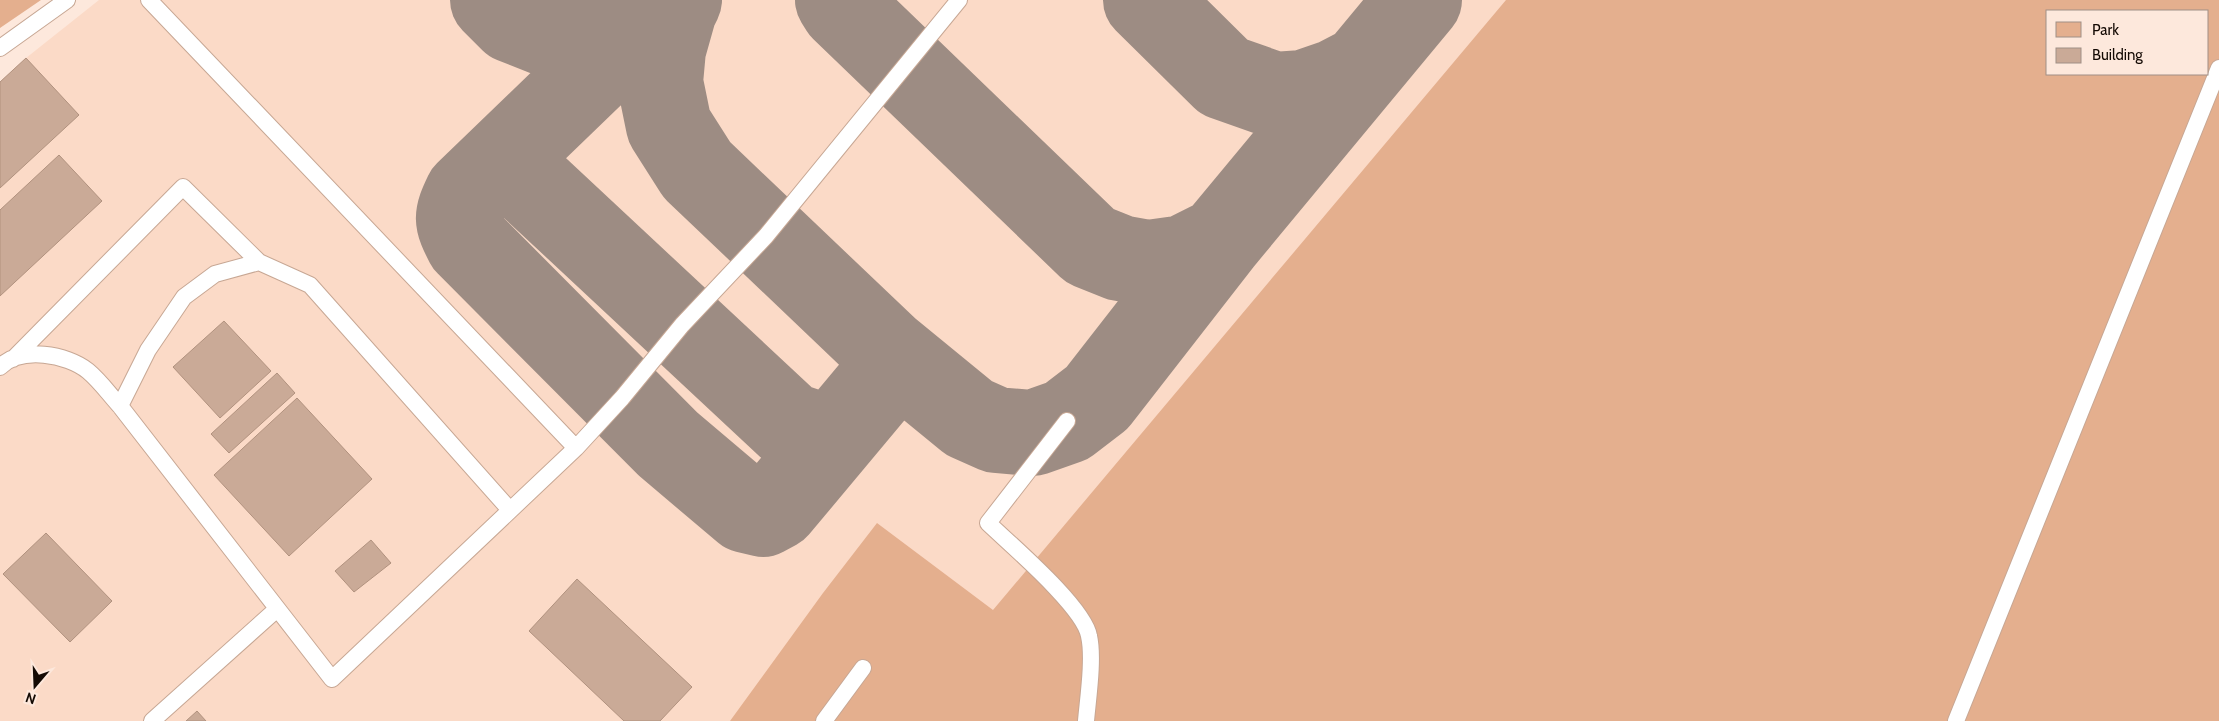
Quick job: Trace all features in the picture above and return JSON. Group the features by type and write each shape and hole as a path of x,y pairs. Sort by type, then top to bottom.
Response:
{"lane":[{"path":"0,48 67,0"},
{"path":"149,0 576,448"},
{"path":"6,364 27,354 56,356 87,370 120,406 332,679 576,448 622,398 682,325 766,236 959,0"},
{"path":"1956,721 2219,68"},
{"path":"6,364 183,186 259,262 310,285 510,510"},
{"path":"120,406 148,350 184,297 215,274 259,262"},
{"path":"1067,421 988,522 1072,604 1089,635 1090,672 1086,721"},
{"path":"152,721 277,609"},
{"path":"824,721 864,668"}],"shaded area":[{"path":"99,0 2219,0 2219,721 0,721 0,82 26,58"}],"green space":[{"path":"0,0 41,0 0,28"},
{"path":"1506,0 2219,0 2219,721 730,721 823,593 877,523 993,610"}],"building":[{"path":"26,58 79,115 0,188 0,82"},
{"path":"59,155 102,201 0,296 0,210"},
{"path":"224,321 271,371 220,418 173,367"},
{"path":"277,373 295,393 229,453 211,434"},
{"path":"297,398 372,479 289,556 214,475"},
{"path":"46,533 112,601 70,642 3,574"},
{"path":"371,540 391,563 354,592 335,571"},
{"path":"577,579 692,687 660,721 624,721 529,631"},
{"path":"197,711 206,721 186,721"}],"taxiway":[{"path":"493,0 513,20 561,39 607,34 640,27 656,11"},
{"path":"679,0 674,10 663,49 660,82 669,126 697,170 886,350 969,418 996,430 1033,433 1067,421 1097,398 1220,240 1419,0"},
{"path":"838,0 843,8 1090,246 1120,258 1148,263 1184,258 1220,240"},
{"path":"1146,0 1224,77 1275,95 1304,93 1336,82 1361,69"},
{"path":"640,27 467,194 459,218 461,229 468,243 668,444 746,510 763,514 776,507 878,385 886,370 886,350"},
{"path":"518,146 517,161 521,175 789,425 810,432 836,435"}]}
